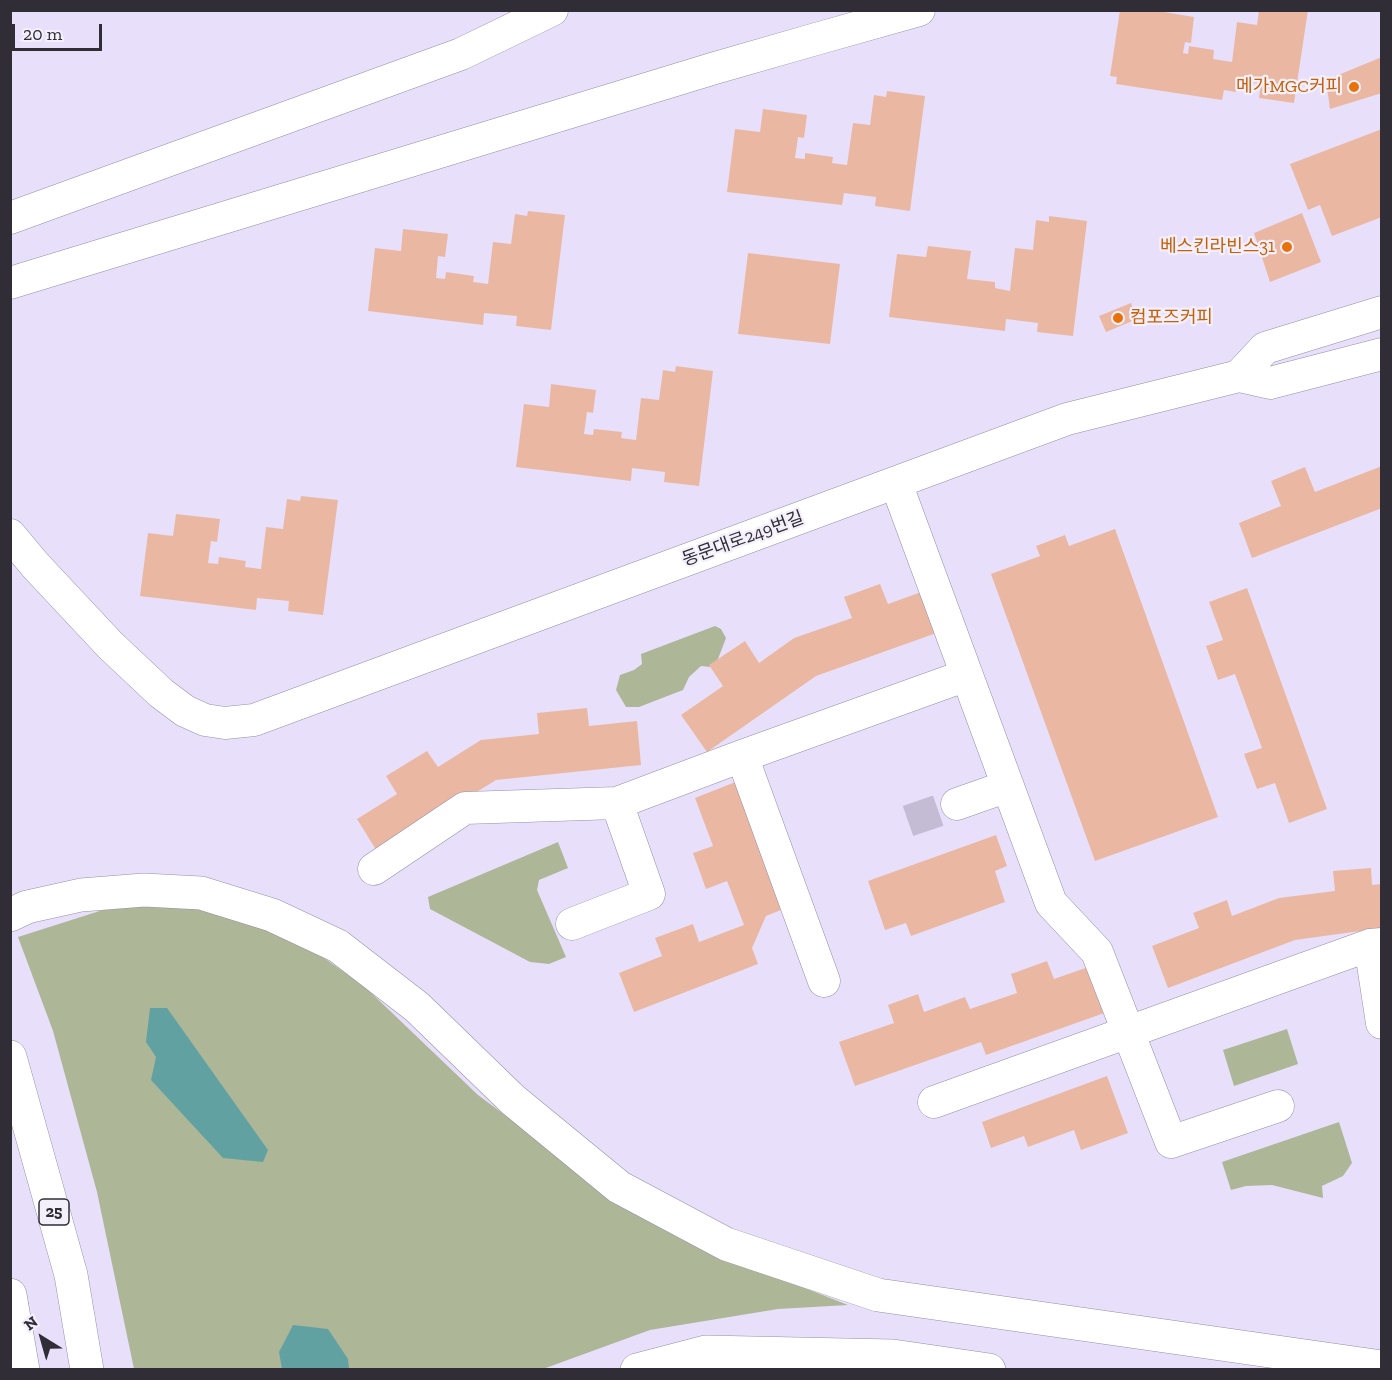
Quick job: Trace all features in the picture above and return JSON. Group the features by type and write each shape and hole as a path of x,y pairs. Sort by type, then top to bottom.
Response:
{"highway":[{"path":"19,911 81,895 144,890 201,893 272,915 338,946 417,1007 513,1100 619,1187 726,1244 878,1295 1382,1367"},
{"name":"25","path":"10,1057 71,1275 87,1370"},
{"path":"10,1294 23,1370"},
{"path":"637,1370 706,1352 893,1356 989,1370"}],"street":[{"path":"10,218 461,54 552,10"},
{"path":"10,283 715,68 920,10"},
{"path":"1239,376 1264,348 1382,312"},
{"name":"동문대로249번길","path":"10,535 103,637 161,693 185,711 205,720 225,723 254,720 1067,419 1239,376 1270,383 1382,354"},
{"path":"896,483 1051,903 1097,952 1171,1142 1278,1106"},
{"path":"374,869 465,807 617,803 967,675"},
{"path":"742,756 824,981"},
{"path":"957,804 1008,786"},
{"path":"572,924 649,894 617,803"},
{"path":"934,1102 1376,945 1382,1023"}],"shaded area":[{"path":"715,626 721,629 726,638 718,659 710,667 701,666 689,677 683,690 639,707 626,707 616,690 620,675 642,664 641,654"},
{"path":"558,842 568,868 539,880 537,890 566,957 549,964 530,962 430,909 428,897"},
{"path":"205,901 286,931 365,987 478,1095 629,1208 721,1255 848,1305 778,1309 650,1330 543,1369 134,1369 97,1192 53,1031 18,937 109,908"},
{"path":"150,1008 167,1008 268,1150 263,1162 223,1158 151,1080 156,1057 146,1042"},
{"path":"1287,1029 1298,1064 1234,1086 1223,1050"},
{"path":"1339,1122 1352,1163 1343,1176 1322,1186 1323,1198 1272,1185 1246,1186 1231,1190 1222,1162"},
{"path":"293,1325 328,1329 348,1359 349,1369 282,1369 279,1352"}],"building":[{"path":"1120,10 1152,10 1194,17 1191,43 1185,42 1183,53 1188,54 1189,46 1214,50 1213,59 1232,62 1237,22 1257,25 1259,10 1308,10 1294,103 1259,98 1261,84 1238,81 1236,92 1224,90 1222,100 1116,84 1117,77 1110,76"},
{"name":"메가MGC커피","path":"1382,57 1382,93 1330,109 1326,80"},
{"path":"887,91 925,96 910,211 875,206 876,197 844,193 842,205 727,192 735,129 760,132 763,109 807,115 804,138 798,137 795,158 805,159 805,153 833,157 832,163 847,165 853,123 870,125 874,95 886,97"},
{"path":"1382,129 1382,217 1332,236 1320,205 1308,210 1290,164"},
{"path":"528,211 565,215 551,330 516,326 517,316 484,313 483,325 368,311 375,248 401,251 403,229 448,234 445,257 438,256 436,278 445,279 446,272 474,276 473,282 488,284 493,242 511,244 515,214 527,216"},
{"name":"베스킨라빈스31","path":"1302,213 1321,262 1270,282 1254,233"},
{"path":"1049,216 1087,221 1073,336 1037,332 1038,323 1006,319 1005,331 889,317 897,254 926,257 928,246 971,251 967,279 995,282 995,288 1010,291 1015,248 1033,250 1036,220 1049,222"},
{"path":"748,253 840,264 830,344 738,334"},
{"name":"컴포즈커피","path":"1131,303 1137,319 1106,332 1099,316"},
{"path":"676,366 713,371 699,486 664,482 665,472 632,468 631,481 516,467 524,404 549,407 551,384 596,390 593,413 587,412 584,434 593,435 594,429 622,432 621,438 636,440 641,398 659,400 663,370 675,372"},
{"path":"1382,466 1382,508 1252,558 1239,523 1281,506 1271,481 1305,467 1315,492"},
{"path":"301,496 338,500 323,615 288,611 289,601 257,598 256,610 140,596 148,533 173,536 176,514 220,519 217,542 211,541 208,563 218,564 219,557 246,561 245,567 261,569 266,527 283,529 287,499 300,501"},
{"path":"1115,529 1218,817 1095,861 991,574 1040,556 1036,546 1065,535 1069,546"},
{"path":"880,584 888,604 927,590 942,631 816,676 707,752 681,715 723,686 709,665 745,641 759,663 794,638 852,618 844,597"},
{"path":"1247,588 1327,809 1289,823 1275,783 1257,789 1244,754 1262,748 1235,674 1218,680 1206,646 1223,640 1209,602"},
{"path":"587,708 589,726 637,721 641,765 496,780 378,853 357,819 397,794 386,776 427,751 438,767 481,740 539,734 537,713"},
{"path":"738,781 786,908 766,916 752,948 758,964 634,1012 619,973 662,956 655,938 693,924 699,942 744,925 727,881 706,889 693,853 713,846 695,798"},
{"path":"996,835 1007,866 995,871 1005,902 911,936 906,923 885,930 868,881"},
{"path":"1371,868 1372,885 1382,884 1382,928 1295,940 1168,988 1152,946 1199,928 1193,913 1227,900 1232,916 1279,898 1335,891 1333,871"},
{"path":"1047,961 1054,979 1094,965 1110,1011 986,1055 981,1042 855,1086 839,1042 894,1023 888,1005 918,994 924,1012 965,997 970,1009 1017,993 1011,974"},
{"path":"1107,1076 1128,1133 1081,1150 1074,1130 1028,1147 1024,1136 991,1148 982,1122"}],"tunnel":[{"path":"908,821 957,804"}],"place":[{"name":"메가MGC커피","path":"1354,87"},
{"name":"베스킨라빈스31","path":"1287,247"},
{"name":"컴포즈커피","path":"1118,318"}]}
